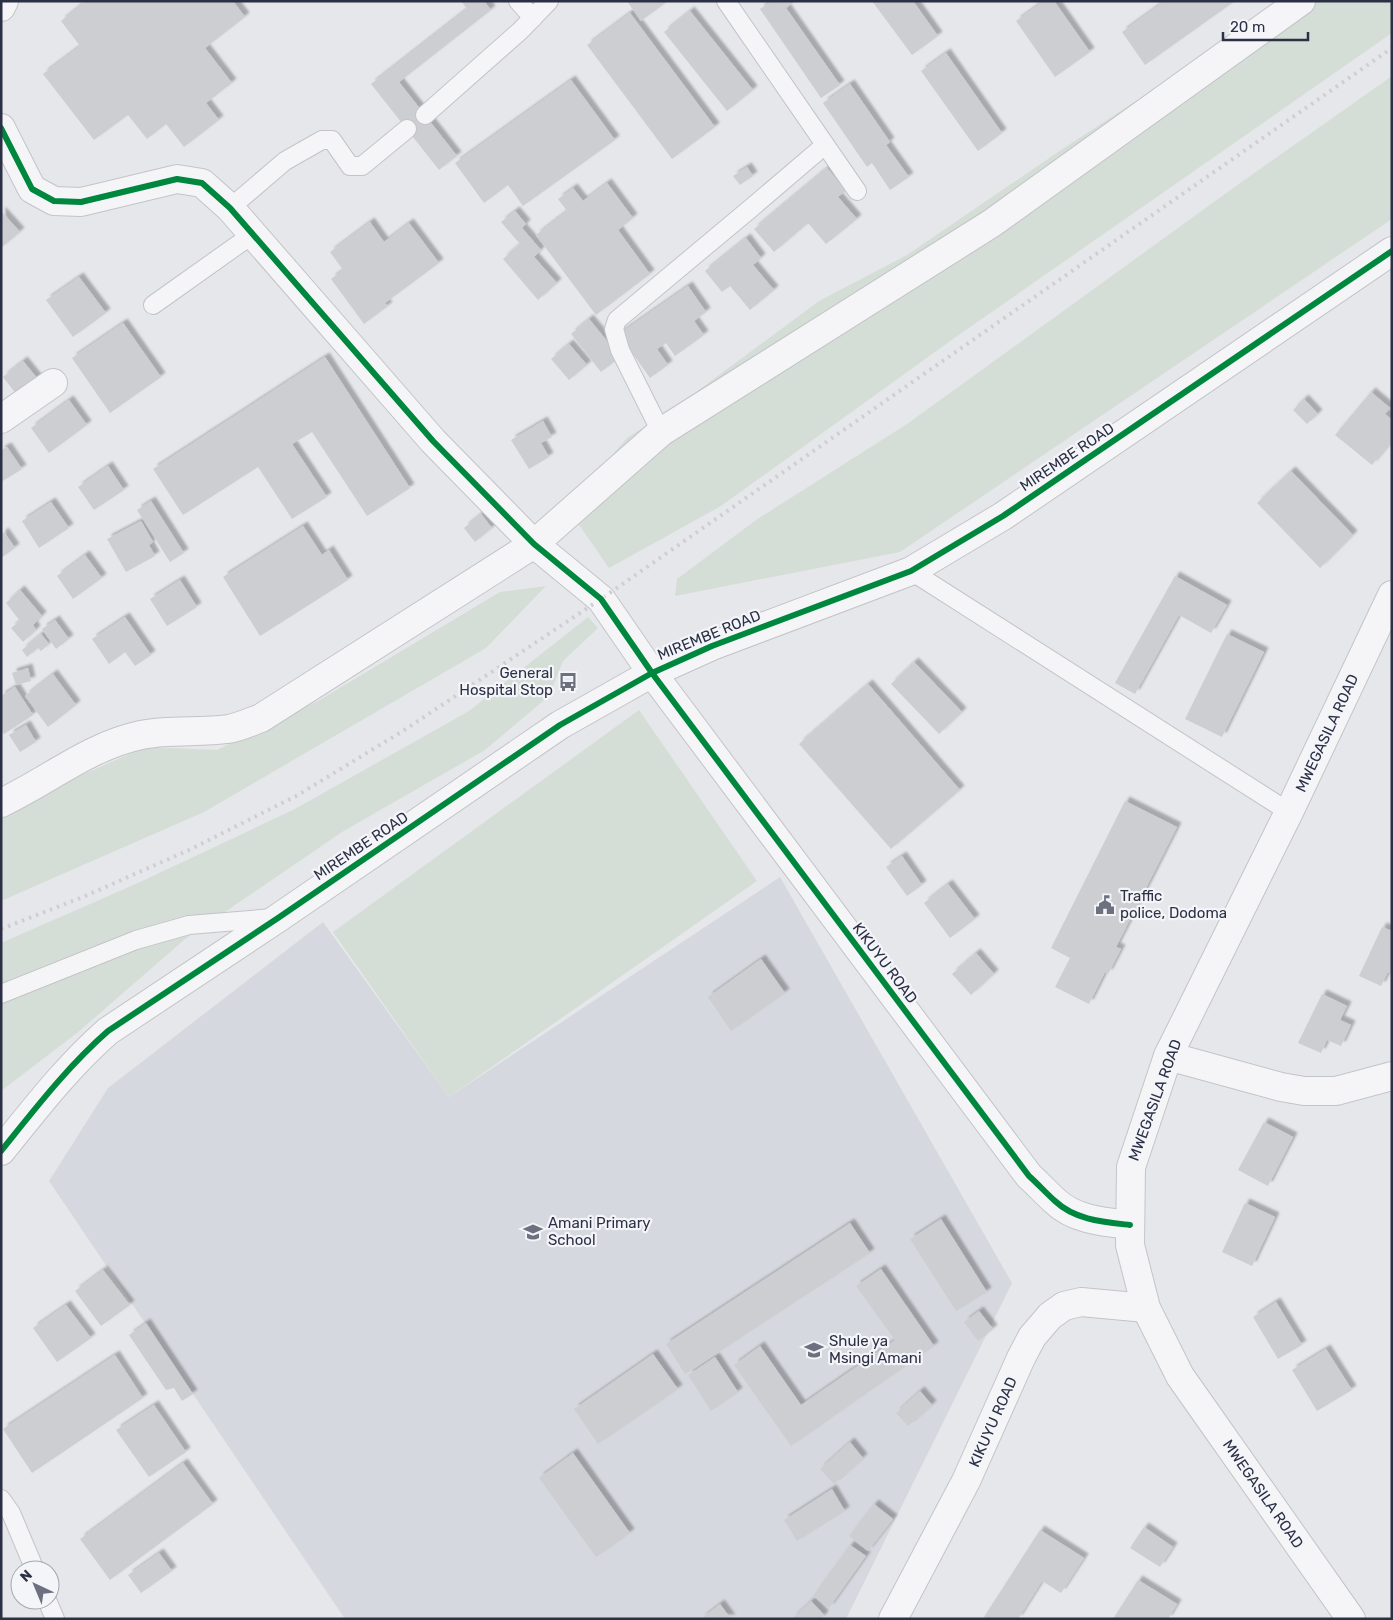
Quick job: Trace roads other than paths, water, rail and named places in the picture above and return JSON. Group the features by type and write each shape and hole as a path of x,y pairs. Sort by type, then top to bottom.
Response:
{"street":[{"path":"1,7 4,1"},
{"path":"1,803 86,755 106,746 141,735 227,729 261,718 534,544 661,432 992,223 1301,1"},
{"name":"KIKUYU ROAD","path":"1,128 32,189 54,201 81,202 177,178 202,183 230,208 433,441 534,544 601,599 652,673 1030,1176 1056,1203 1077,1214 1095,1221 1130,1225"},
{"name":"MIREMBE ROAD","path":"1,1151 64,1074 83,1053 108,1031 278,918 560,725 652,673 712,646 911,571 1003,516 1392,251"},
{"path":"1,419 54,383"},
{"name":"MWEGASILA ROAD","path":"1351,1619 1180,1376 1146,1308 1130,1245 1131,1167 1168,1056 1289,812 1392,594"},
{"path":"1168,1056 1282,1087 1304,1091 1336,1091 1392,1076"},
{"name":"KIKUYU ROAD","path":"893,1619 966,1481 1032,1336 1050,1316 1064,1306 1081,1302 1146,1308"}],"lane":[{"path":"518,1 533,18"},
{"path":"425,115 520,31 549,1"},
{"path":"726,1 857,191"},
{"path":"230,208 285,161 322,140 332,140 350,166 362,166 407,129"},
{"path":"661,432 620,350 614,329 617,320 824,145"},
{"path":"153,305 253,234"},
{"path":"911,571 1289,812"},
{"path":"1,994 136,940 189,925 278,918"},
{"path":"1,1499 11,1513 31,1560"}],"railway":[{"path":"1,929 83,897 189,850 298,795 406,729 601,599 1392,48"}],"place":[{"name":"General Hospital Stop","path":"568,682"},
{"name":"Traffic police, Dodoma","path":"1105,905"},
{"name":"Amani Primary School","path":"533,1232"},
{"name":"Shule ya Msingi Amani","path":"814,1350"}]}
